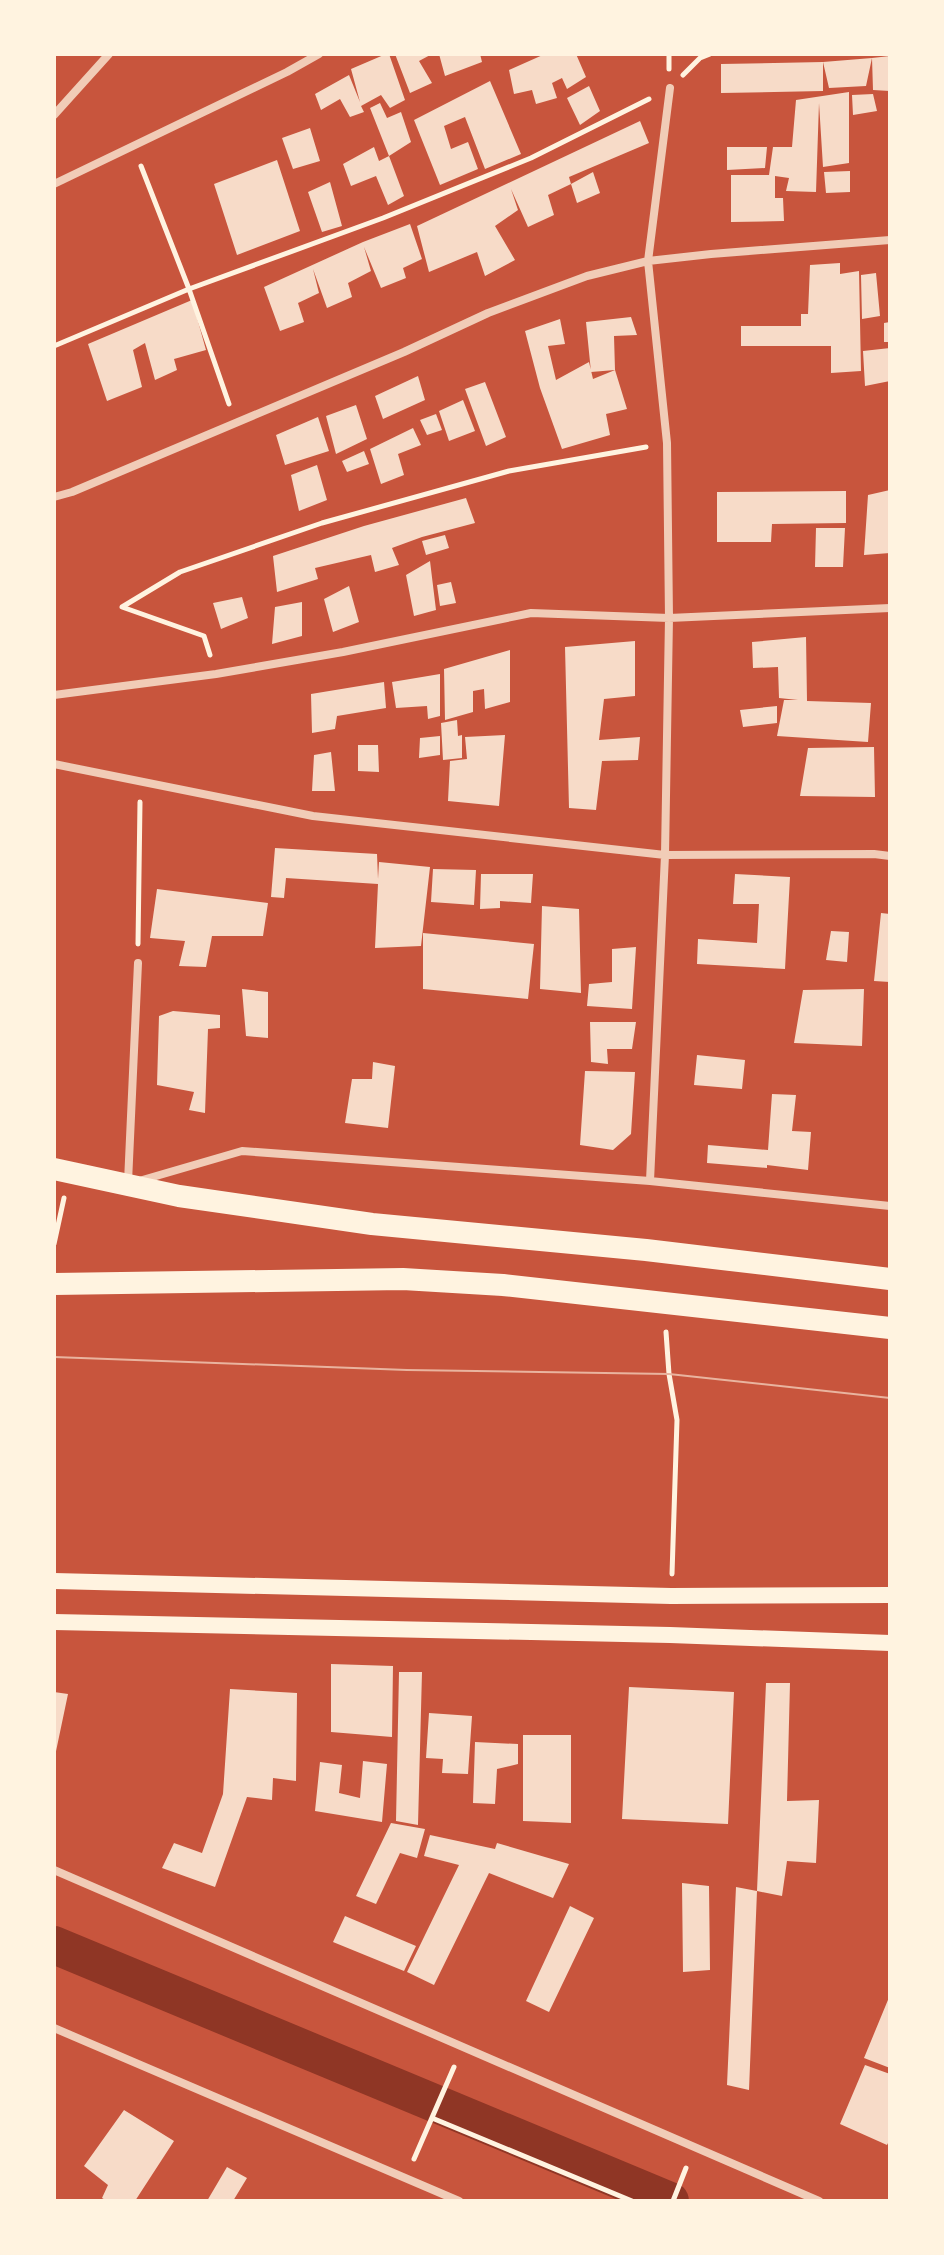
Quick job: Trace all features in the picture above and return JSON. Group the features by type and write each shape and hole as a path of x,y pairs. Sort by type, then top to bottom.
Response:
{"highway":[{"path":"54,1169 179,1196 372,1224 646,1250 890,1279"},
{"path":"54,1284 431,1281 503,1285 890,1328"}],"main road":[{"path":"54,1581 671,1596 890,1595"},
{"path":"54,1622 890,1643"}],"street":[{"path":"54,115 109,54"},
{"path":"54,184 319,54"},
{"path":"650,1181 665,855 669,618 667,443 648,261 670,88"},
{"path":"54,497 236,424 488,313 587,276 648,261 890,240"},
{"path":"54,695 216,674 343,652 531,613 669,618 890,608"},
{"path":"54,764 313,816 665,855 890,856"},
{"path":"138,963 128,1184 242,1151 650,1181 890,1206"},
{"path":"54,1870 819,2201"},
{"path":"54,2028 459,2201"}],"path":[{"path":"54,346 189,289 383,218 531,158 670,88 700,58 710,54"},
{"path":"133,146 189,289 236,424"},
{"path":"216,674 204,636 122,607 180,572 322,523 509,471 667,443"},
{"path":"138,963 140,781"},
{"path":"54,1244 64,1196"},
{"path":"666,1331 677,1420 672,1575"},
{"path":"414,2159 456,2062"},
{"path":"433,2116 632,2201"},
{"path":"673,2201 688,2163"}],"building":[{"path":"389,54 405,100 390,108 381,95 361,106 364,112 350,117 340,99 321,110 315,94 349,75 360,102 351,69"},
{"path":"395,54 432,54 419,61 432,83 410,93"},
{"path":"439,54 480,54 482,62 445,76"},
{"path":"545,54 576,54 586,77 567,89 562,78 552,83 557,98 536,104 532,90 514,94 509,70"},
{"path":"890,56 890,91 873,90 872,58"},
{"path":"872,58 866,86 829,88 823,62"},
{"path":"823,62 823,91 721,93 721,64"},
{"path":"490,81 521,154 485,169 465,117 444,126 451,149 468,142 478,169 440,185 414,120"},
{"path":"589,86 600,111 580,125 567,98"},
{"path":"849,92 849,163 823,167 819,103 816,192 786,191 789,178 775,176 775,198 783,198 784,221 731,222 731,175 769,175 773,147 792,147 796,100"},
{"path":"873,94 877,111 853,115 852,95"},
{"path":"380,103 387,118 401,112 411,142 389,156 370,108"},
{"path":"640,121 649,143 569,177 571,184 548,195 554,215 528,227 511,189 518,210 495,226 515,260 485,276 477,252 429,272 417,226"},
{"path":"310,128 320,161 293,169 282,138"},
{"path":"374,147 379,161 389,156 404,196 388,205 376,176 351,186 343,164"},
{"path":"727,147 767,147 765,168 727,170"},
{"path":"277,160 300,231 237,255 214,184"},
{"path":"850,171 850,192 826,193 824,172"},
{"path":"593,172 600,193 577,203 571,184"},
{"path":"330,182 342,226 322,232 308,192"},
{"path":"410,224 422,259 403,268 406,278 381,288 364,247 371,271 348,283 352,297 327,308 313,269 319,293 298,303 304,322 280,331 264,287"},
{"path":"840,263 840,274 859,271 861,371 831,373 831,346 741,346 741,326 801,326 801,314 808,314 810,265"},
{"path":"876,273 880,316 862,319 861,275"},
{"path":"192,300 206,350 174,359 177,370 155,380 145,343 133,350 142,387 107,401 88,344"},
{"path":"631,317 637,335 614,336 615,370 591,372 586,322"},
{"path":"560,319 565,344 548,346 556,380 589,362 593,379 615,370 627,409 606,414 610,435 562,449 540,388 525,331"},
{"path":"890,322 890,342 884,342 884,323"},
{"path":"890,348 890,381 865,386 863,351"},
{"path":"418,376 425,400 383,419 375,396"},
{"path":"485,382 506,437 486,446 465,389"},
{"path":"463,400 475,431 449,441 439,411"},
{"path":"356,405 367,439 336,454 326,416"},
{"path":"436,414 442,430 427,435 420,420"},
{"path":"318,417 329,451 285,465 276,435"},
{"path":"413,428 421,445 398,454 404,475 381,484 370,449"},
{"path":"364,451 369,464 347,472 342,461"},
{"path":"317,465 327,500 299,511 291,475"},
{"path":"890,490 890,553 864,555 868,495"},
{"path":"846,491 846,523 772,524 771,542 717,542 717,492"},
{"path":"466,498 475,523 392,548 399,565 375,572 371,555 315,568 318,579 277,592 273,556 364,526"},
{"path":"816,528 845,528 843,567 815,567"},
{"path":"445,535 449,548 426,555 422,541"},
{"path":"430,561 436,610 414,616 406,575"},
{"path":"451,582 456,603 440,606 437,585"},
{"path":"349,586 359,622 333,632 324,599"},
{"path":"242,597 248,618 221,629 213,603"},
{"path":"302,602 302,636 272,644 275,607"},
{"path":"806,637 807,701 871,703 868,742 777,736 784,700 798,700 779,698 778,667 753,668 752,642"},
{"path":"635,641 635,696 604,699 599,740 640,737 638,760 602,761 596,810 569,808 565,647"},
{"path":"510,650 510,702 485,709 484,689 473,691 473,712 445,720 444,669"},
{"path":"440,674 440,716 428,719 427,706 396,708 392,682"},
{"path":"384,682 386,708 337,716 335,729 312,733 311,694"},
{"path":"777,706 777,723 743,727 740,710"},
{"path":"457,720 458,736 462,735 462,758 443,760 441,723"},
{"path":"505,735 499,806 448,801 450,761 467,759 465,737"},
{"path":"440,736 440,755 419,758 420,738"},
{"path":"358,745 378,745 379,772 358,771"},
{"path":"874,747 875,797 800,796 808,748"},
{"path":"331,752 335,791 312,791 314,755"},
{"path":"275,848 377,854 378,879 379,862 430,867 421,946 375,948 378,884 286,878 284,898 271,897"},
{"path":"433,869 476,870 474,905 431,902"},
{"path":"481,874 533,874 531,903 500,901 500,908 480,909"},
{"path":"735,874 790,877 785,969 697,964 698,939 757,943 759,904 733,904"},
{"path":"157,889 268,903 263,936 212,936 206,967 179,966 185,941 150,938"},
{"path":"542,906 579,909 581,993 540,989"},
{"path":"881,913 890,914 890,982 874,981"},
{"path":"831,931 849,932 847,962 826,960"},
{"path":"423,933 534,944 528,999 423,989"},
{"path":"636,947 632,1009 587,1006 589,984 612,982 612,949"},
{"path":"242,989 268,992 268,1038 246,1036"},
{"path":"864,989 862,1046 794,1043 803,990"},
{"path":"173,1011 220,1015 220,1028 208,1029 205,1113 189,1110 194,1092 157,1085 159,1016"},
{"path":"590,1022 636,1022 632,1049 607,1049 608,1064 591,1062"},
{"path":"697,1055 745,1060 742,1089 694,1085"},
{"path":"373,1062 395,1066 388,1128 345,1123 352,1079 372,1079"},
{"path":"585,1071 635,1072 631,1134 613,1150 580,1145"},
{"path":"772,1094 796,1095 792,1131 811,1132 808,1170 707,1163 708,1145 768,1150"},
{"path":"331,1664 393,1666 392,1737 331,1732"},
{"path":"399,1672 422,1672 418,1825 396,1821"},
{"path":"766,1683 790,1683 787,1801 819,1800 816,1863 787,1861 782,1896 757,1891"},
{"path":"629,1687 734,1692 728,1824 622,1819"},
{"path":"230,1689 297,1693 296,1781 273,1778 272,1800 247,1797 215,1887 162,1868 174,1843 202,1853 223,1794"},
{"path":"54,1692 68,1694 55,1756 54,1756"},
{"path":"429,1713 472,1716 468,1774 442,1773 443,1759 426,1758"},
{"path":"523,1735 571,1735 571,1823 523,1821"},
{"path":"475,1742 518,1744 518,1764 497,1769 495,1804 473,1803"},
{"path":"363,1761 387,1764 382,1822 315,1811 320,1762 342,1765 339,1793 360,1798"},
{"path":"391,1823 425,1829 417,1858 400,1853 376,1904 356,1896"},
{"path":"430,1835 495,1849 497,1843 569,1864 553,1898 489,1873 434,1985 407,1972 459,1865 424,1856"},
{"path":"682,1883 709,1886 710,1970 683,1972"},
{"path":"736,1887 757,1891 749,2090 727,2085"},
{"path":"570,1906 594,1918 549,2012 526,2001"},
{"path":"345,1916 416,1946 404,1971 333,1942"},
{"path":"890,1995 890,2068 864,2058"},
{"path":"865,2065 890,2074 890,2139 887,2145 840,2124"},
{"path":"124,2110 174,2141 135,2201 107,2201 102,2198 108,2185 84,2166"},
{"path":"227,2167 247,2178 233,2201 207,2201"}],"waterway":[{"path":"54,1945 670,2201"}],"tram line":[{"path":"54,1357 407,1370 669,1374 890,1398"}]}
